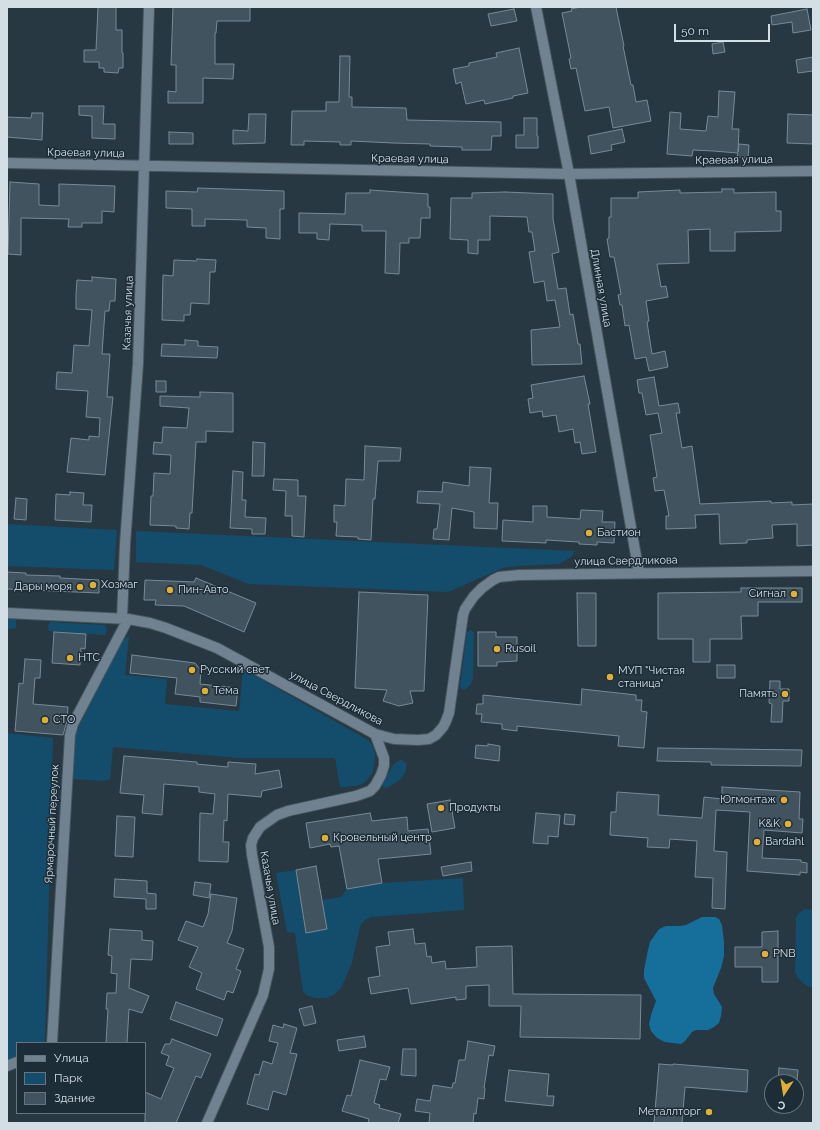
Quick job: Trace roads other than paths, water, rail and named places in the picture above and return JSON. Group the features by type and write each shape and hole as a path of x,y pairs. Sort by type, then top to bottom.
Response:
{"street":[{"name":"Казачья улица","path":"125,619 125,544 138,364 149,7"},
{"name":"Длинная улица","path":"536,7 569,174 639,573"},
{"name":"Краевая улица","path":"7,163 569,174 813,171"},
{"name":"улица Свердликова","path":"7,613 125,619 150,623 217,648 374,734 394,739 418,740 429,739 436,735 449,713 461,620 465,609 488,583 499,577 519,575 813,571"},
{"name":"Ярмарочный переулок","path":"52,1042 70,735 73,724 125,619"},
{"name":"Казачья улица","path":"207,1123 263,995 269,969 268,947 252,855 251,845 253,838 260,827 277,815 288,811 356,796 370,791 379,780 384,766 383,752 374,734"}],"place":[{"name":"Бастион","path":"589,533"},
{"name":"Хозмаг","path":"93,585"},
{"name":"Дары моря","path":"80,587"},
{"name":"Пин-Авто","path":"170,590"},
{"name":"Сигнал","path":"794,594"},
{"name":"Rusoil","path":"497,649"},
{"name":"НТС","path":"70,658"},
{"name":"Русский свет","path":"192,670"},
{"name":"МУП \"Чистая станица\"","path":"610,677"},
{"name":"Тема","path":"205,691"},
{"name":"Память","path":"785,694"},
{"name":"СТО","path":"45,720"},
{"name":"Югмонтаж","path":"784,800"},
{"name":"Продукты","path":"441,808"},
{"name":"K&K","path":"788,824"},
{"name":"Кровельный центр","path":"325,838"},
{"name":"Bardahl","path":"757,842"},
{"name":"PNB","path":"765,954"},
{"name":"Металлторг","path":"709,1112"}]}
